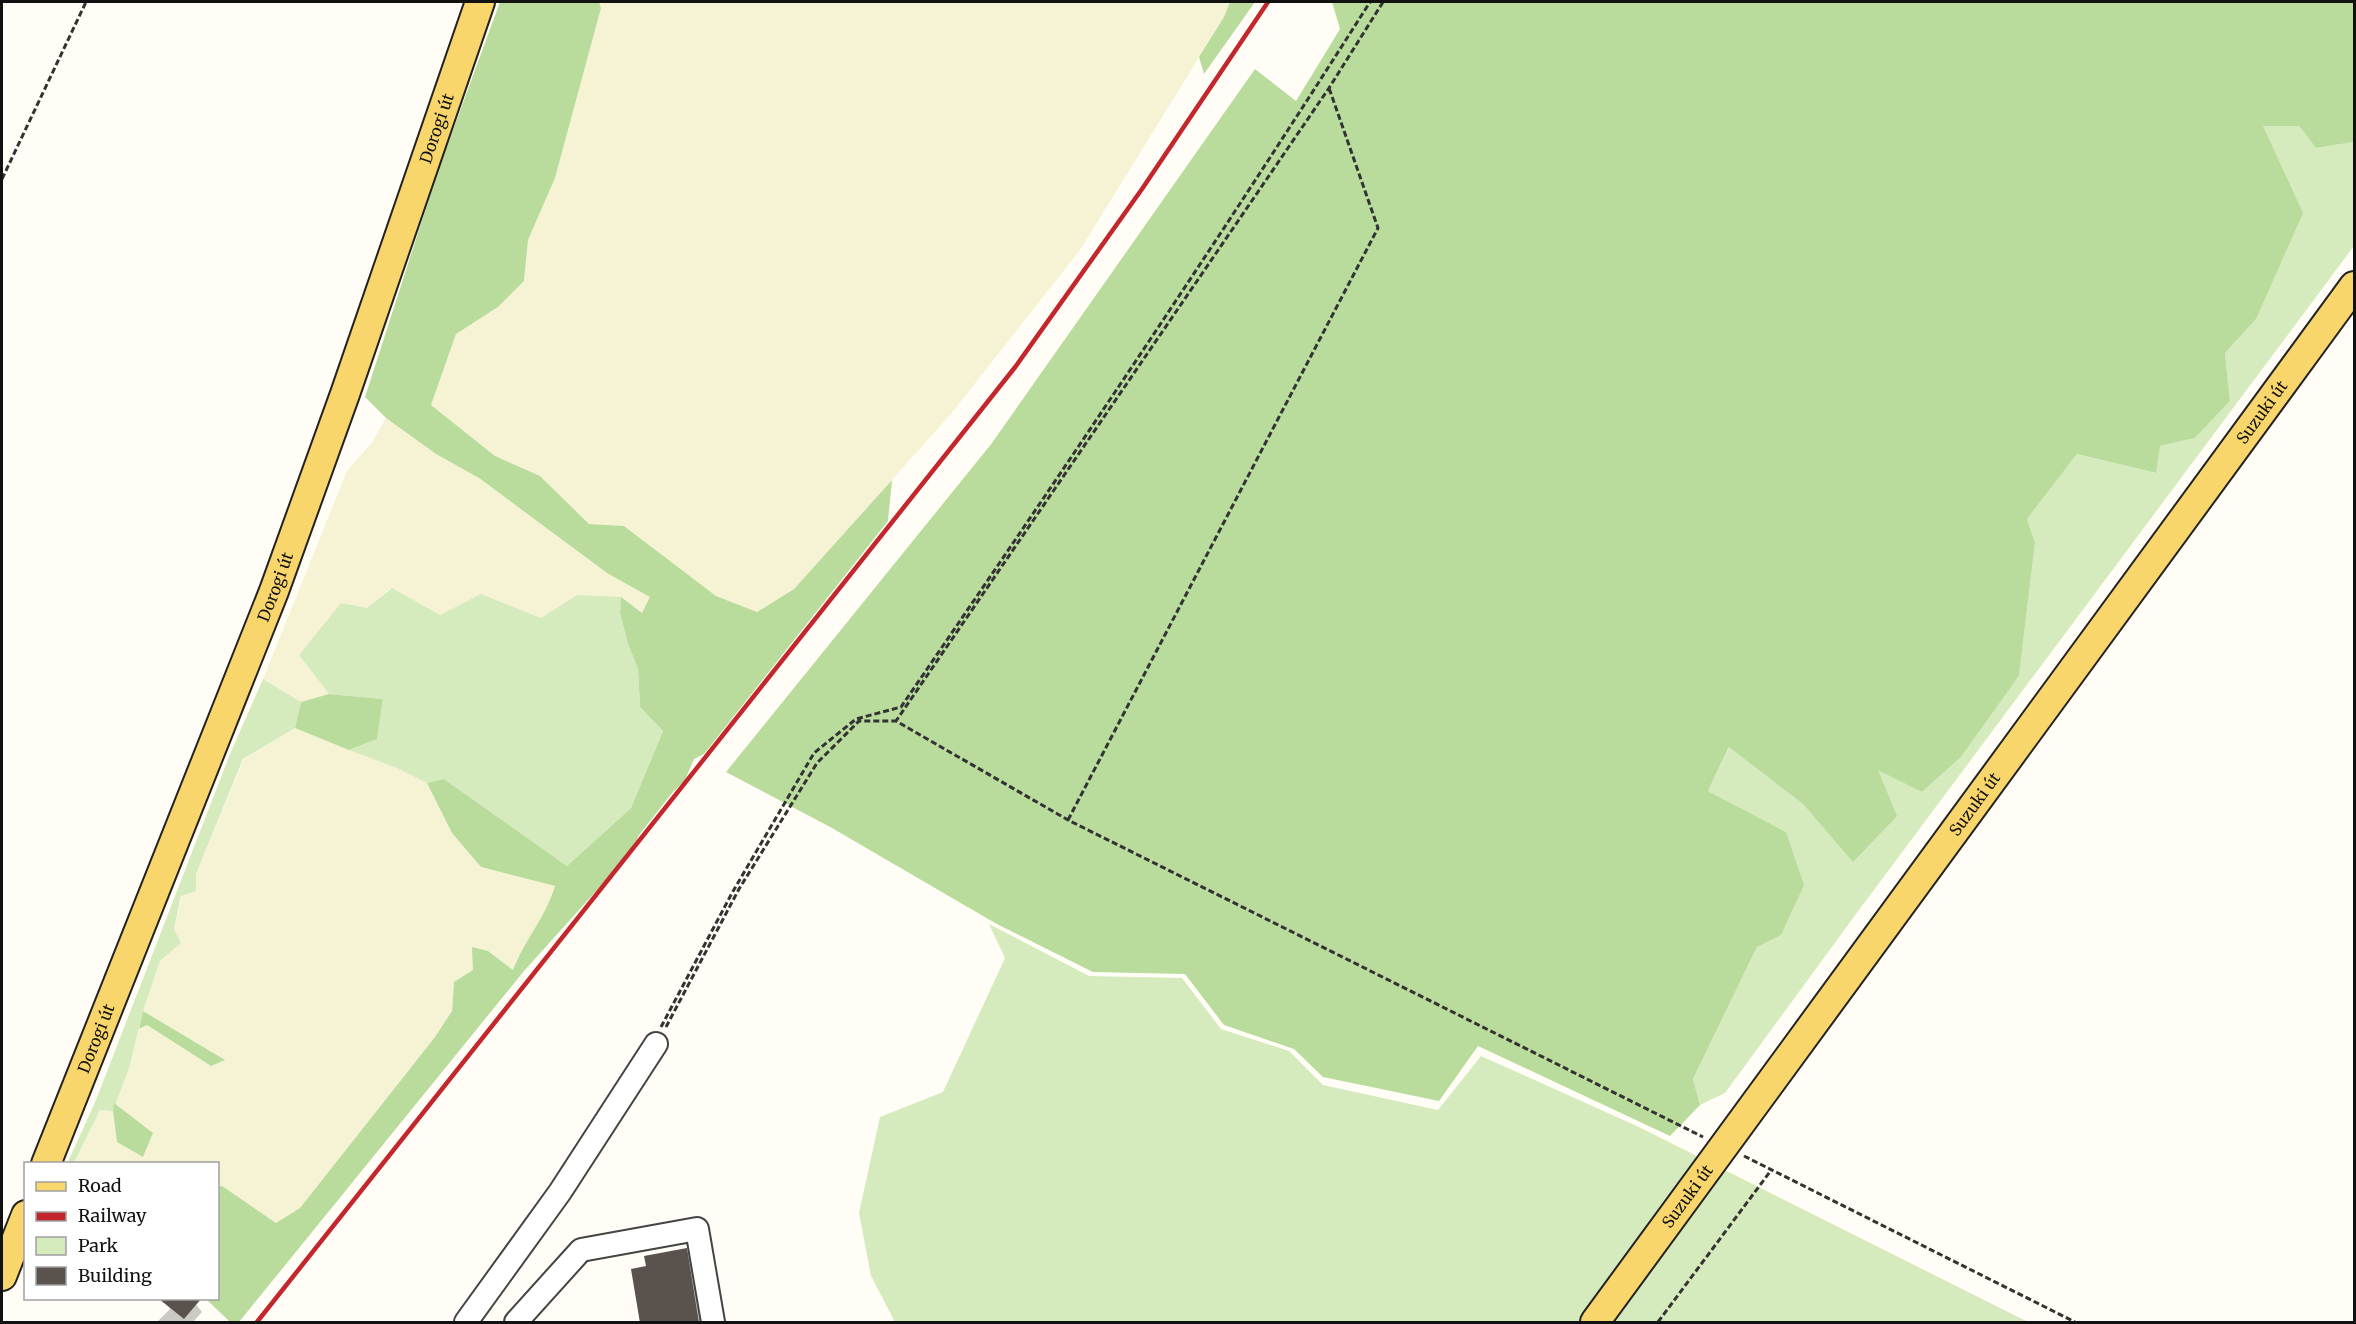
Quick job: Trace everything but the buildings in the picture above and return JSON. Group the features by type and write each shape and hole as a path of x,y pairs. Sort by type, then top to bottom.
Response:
{"main road":[{"name":"Dorogi út","path":"47,1162 274,591 345,394 480,2"},
{"name":"Suzuki út","path":"1595,1323 2355,286"},
{"path":"2,1276 24,1220"}],"street":[{"path":"466,1323 560,1192 656,1040"},
{"path":"516,1323 581,1250 697,1229 713,1323"}],"path":[{"path":"2,179 86,2"},
{"path":"656,1040 732,893 814,753 856,719 901,706 1065,468 1370,2"},
{"path":"896,721 1329,88 1383,2"},
{"path":"1068,820 1378,228 1329,88"},
{"path":"656,1040 738,889 817,763 859,721 896,721 1068,820 1772,1169 2075,1323"},
{"path":"1658,1323 1772,1169"}],"shaded area":[{"path":"599,2 1230,2 1224,17 1080,250 951,414 794,589 757,612 716,596 624,526 589,524 540,476 495,456 431,405 456,334 498,307 524,281 528,240 555,178 601,8"},
{"path":"386,418 436,454 479,478 607,573 651,597 642,613 577,595 541,618 481,594 440,616 391,588 367,608 299,655 329,694 301,702 263,679 347,471 373,441"},
{"path":"295,728 397,768 427,783 452,833 481,867 555,886 546,912 517,959 513,970 488,951 473,970 454,982 452,1011 435,1037 300,1208 276,1223 219,1187 219,1162 75,1162 100,1110 113,1111 118,1142 143,1157 152,1133 114,1103 130,1065 139,1029 147,1025 211,1066 224,1060 143,1011 160,961 181,943 174,929 182,896 196,891 196,874 244,759"}],"green space":[{"path":"500,2 599,2 601,8 555,178 528,240 524,281 498,307 456,334 431,405 495,456 540,476 589,524 624,526 716,596 757,612 794,589 892,480 888,521 704,754 694,759 685,780 639,835 632,851 524,971 239,1322 230,1322 207,1300 219,1300 219,1187 222,1186 276,1223 300,1208 435,1037 452,1011 454,982 473,970 472,947 488,951 513,970 551,898 555,886 481,867 452,833 427,783 444,779 567,866 631,808 663,731 640,707 638,669 628,644 620,613 621,597 642,613 650,597 607,573 479,478 436,454 386,418 365,397 438,171"},
{"path":"1230,2 1255,2 1204,74 1199,57 1224,17"},
{"path":"1332,2 2354,2 2354,142 2316,148 2299,126 2263,126 2303,213 2256,319 2225,353 2230,401 2195,438 2160,446 2156,473 2077,454 2027,519 2035,543 2019,676 1961,757 1922,792 1878,770 1897,816 1853,862 1803,804 1729,747 1708,791 1786,832 1804,885 1781,935 1757,947 1693,1079 1700,1105 1670,1136 1478,1046 1439,1101 1323,1077 1294,1049 1224,1025 1185,974 1093,972 995,923 832,828 726,772 992,443 1255,69 1296,101 1340,29"},
{"path":"2263,126 2299,126 2316,148 2354,142 2354,246 1725,1093 1700,1105 1693,1079 1757,947 1781,935 1786,832 1708,791 1730,746 1803,804 1853,861 1878,769 1922,792 1961,757 2019,676 2035,543 2027,519 2077,454 2155,473 2160,446 2195,438 2230,401 2225,353 2256,319"},
{"path":"392,588 440,615 481,594 541,618 577,595 621,597 620,613 628,644 638,669 640,707 663,731 631,808 567,866 444,779 427,783 397,768 349,750 377,739 383,699 329,694 299,655 341,603 367,608"},
{"path":"263,679 301,702 295,728 243,759 196,874 196,891 181,896 174,929 181,943 160,961 143,1011 130,1065 113,1111 100,1110 74,1162 68,1162 96,1100 230,754"},
{"path":"329,694 383,699 377,739 349,750 295,728 301,702"},
{"path":"989,924 1089,976 1182,978 1221,1029 1289,1051 1323,1085 1438,1110 1481,1056 1639,1127 2028,1322 895,1322 871,1276 859,1213 880,1117 943,1092 1005,958"},
{"path":"143,1011 225,1060 211,1066 147,1025 139,1029"},
{"path":"114,1103 153,1133 143,1157 117,1142"}],"railway":[{"path":"257,1322 1016,366 1142,189 1268,2"}]}
